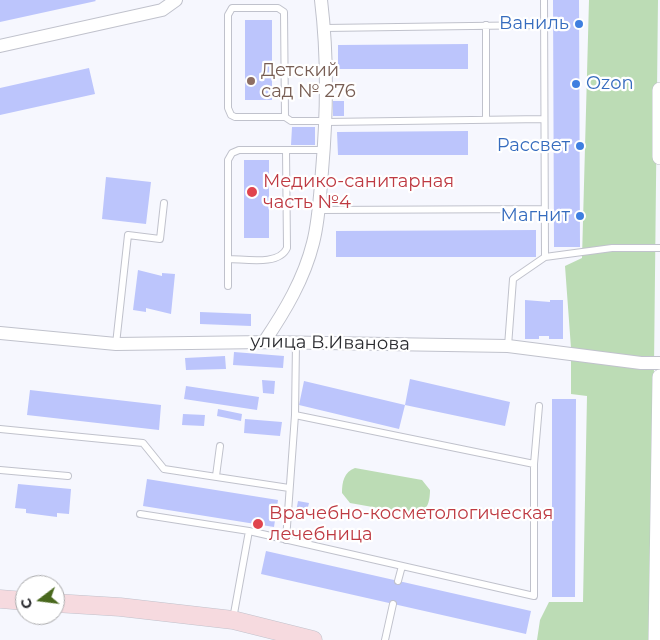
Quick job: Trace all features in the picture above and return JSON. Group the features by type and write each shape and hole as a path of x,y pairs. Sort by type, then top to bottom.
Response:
{"main road":[{"path":"0,599 15,600"},
{"path":"65,604 146,610 233,620 313,640"}],"street":[{"path":"0,46 162,10 176,0"},
{"path":"264,342 286,310 300,279 313,243 319,210 326,121 324,28 321,0"},
{"path":"660,90 660,157"},
{"name":"улица В.Иванова","path":"0,333 116,344 264,342 508,346 641,363 660,363"},
{"path":"657,637 660,377"}],"lane":[{"path":"544,0 545,257"},
{"path":"285,118 284,12 278,8 232,8 228,14 229,112 235,118 285,118 291,121 544,119"},
{"path":"324,28 544,24"},
{"path":"486,25 486,120"},
{"path":"228,286 230,156 239,150 324,150"},
{"path":"228,259 273,259 284,253 287,248 286,150"},
{"path":"116,344 128,235 160,239 164,203"},
{"path":"319,210 544,209"},
{"path":"508,346 513,278 545,257 612,248 660,248"},
{"path":"286,540 295,415 296,343"},
{"path":"140,514 249,531 534,596 534,464 538,406"},
{"path":"295,415 534,464"},
{"path":"0,429 143,443 164,468 289,488"},
{"path":"216,476 220,446"},
{"path":"0,470 68,476"},
{"path":"233,620 249,531"},
{"path":"398,581 402,566"},
{"path":"385,640 393,604"}],"green space":[{"path":"589,0 658,0 651,640 537,640 540,620 549,602 583,602 587,396 571,394 571,348 565,266 582,258"},
{"path":"355,468 422,480 430,490 427,507 417,514 412,514 350,503 342,493 342,485 348,472"}],"building":[{"path":"0,0 95,0 96,1 0,22"},
{"path":"553,0 579,0 580,247 554,247"},
{"path":"245,20 272,20 272,100 245,100"},
{"path":"468,44 468,69 338,69 338,45"},
{"path":"89,68 95,94 0,115 0,88"},
{"path":"333,101 344,101 344,116 333,116"},
{"path":"292,127 315,127 315,145 291,145"},
{"path":"468,131 468,155 338,155 337,132"},
{"path":"244,160 269,160 269,238 244,238"},
{"path":"106,177 151,182 146,224 102,219"},
{"path":"536,230 536,257 336,257 336,231"},
{"path":"138,270 162,276 162,273 175,274 171,314 146,308 146,312 133,310"},
{"path":"525,300 550,302 550,300 563,300 563,339 549,339 549,336 539,336 539,339 525,339"},
{"path":"200,312 251,314 251,326 200,324"},
{"path":"234,352 284,356 283,368 233,365"},
{"path":"225,356 226,369 186,370 185,358"},
{"path":"410,379 510,402 505,426 405,405"},
{"path":"262,380 275,381 274,394 263,393"},
{"path":"304,381 405,405 399,429 299,405"},
{"path":"186,386 259,397 257,410 184,399"},
{"path":"30,390 161,405 159,430 27,415"},
{"path":"552,399 576,399 575,597 552,597"},
{"path":"218,409 242,414 241,421 217,416"},
{"path":"183,414 205,415 204,426 182,425"},
{"path":"245,419 282,422 280,436 244,433"},
{"path":"147,479 278,500 274,527 143,506"},
{"path":"18,484 71,489 69,514 57,513 57,517 26,513 26,509 15,508"},
{"path":"298,501 309,503 305,519 295,517"},
{"path":"266,551 531,611 526,634 261,574"}],"place":[{"name":"Ваниль","path":"579,24"},
{"name":"Детский сад № 276","path":"251,81"},
{"name":"Ozon","path":"576,84"},
{"name":"Рассвет","path":"580,146"},
{"name":"Медико-санитарная часть №4","path":"252,192"},
{"name":"Магнит","path":"580,216"},
{"name":"Врачебно-косметологическая лечебница","path":"258,524"}]}
